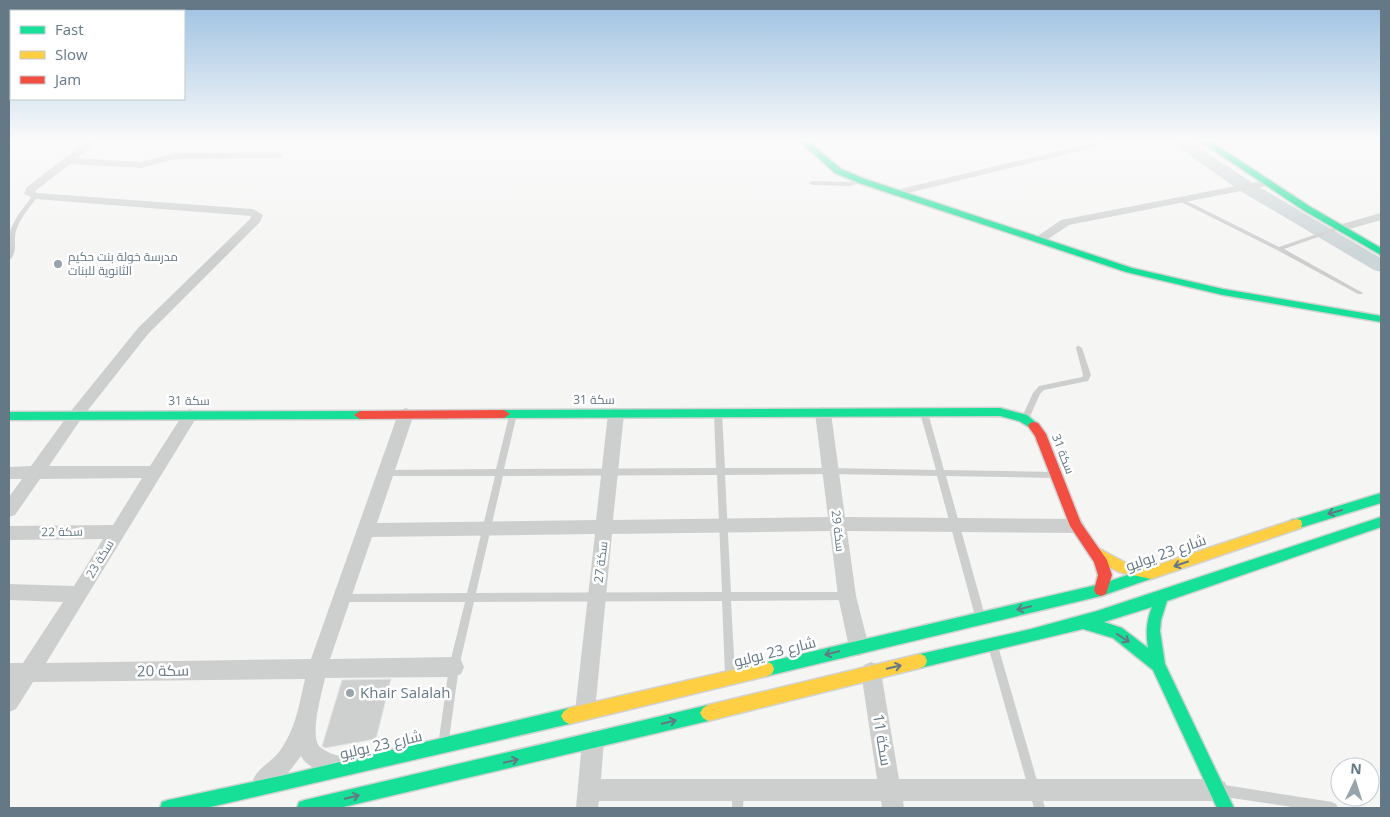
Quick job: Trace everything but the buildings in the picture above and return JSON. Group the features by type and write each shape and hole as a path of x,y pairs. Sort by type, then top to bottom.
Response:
{"street":[{"path":"9,510 76,415 143,331 256,220 257,215 253,212 35,196 30,194 30,190 44,179"},
{"path":"858,179 1038,240 1172,282 1241,297 1381,319"},
{"path":"896,193 954,179"},
{"path":"1261,179 1381,252"},
{"path":"1038,240 1065,222 1267,183"},
{"path":"1339,228 1381,216"},
{"name":"سكة 31","path":"9,416 1000,412 1025,419 1040,434 1076,526 1100,560 1105,575 1101,590"},
{"name":"سكة 23","path":"9,702 18,673 79,594 190,414"},
{"path":"352,767 326,764 311,753 305,737 306,722 317,669 406,414"},
{"name":"سكة 27","path":"585,710 616,414"},
{"name":"سكة 29","path":"823,414 848,596 859,647"},
{"path":"9,473 154,472"},
{"name":"شارع 23 يوليو","path":"168,808 238,794 443,746 585,710 730,678 1101,590 1311,519 1381,498"},
{"path":"305,808 593,741 1082,622 1224,577 1338,535 1381,522"},
{"path":"367,530 837,524 1076,526"},
{"name":"سكة 22","path":"9,533 116,532"},
{"name":"سكة 31","path":"1096,553 1124,568 1154,573"},
{"path":"9,592 79,594"},
{"path":"593,741 588,799 1222,799 1158,665 1153,631 1154,620 1162,597"},
{"path":"1082,622 1117,634 1158,665"},
{"name":"سكة 20","path":"18,673 454,667"},
{"name":"سكة 11","path":"871,672 891,799"},
{"path":"238,794 268,778 279,769 293,749 306,722"}],"lane":[{"path":"812,183 850,184 862,181"},
{"path":"9,258 13,250 10,240 13,226 35,196"},
{"path":"1181,200 1360,292"},
{"path":"1279,249 1339,228"},
{"path":"1025,419 1037,393 1042,388 1085,379 1087,375 1079,348"},
{"path":"924,413 981,619"},
{"path":"443,746 454,667 513,414"},
{"path":"718,414 719,471 730,678"},
{"path":"385,473 831,471 1056,475"},
{"path":"341,598 848,596"},
{"path":"992,644 1038,799"},
{"path":"1222,799 1332,808"}],"waterway":[{"path":"1235,179 1381,266"}],"traffic: fast":[{"path":"858,179 1129,270 1223,292 1381,319"},
{"path":"1262,179 1306,208 1381,252"},
{"path":"504,414 1000,412 1023,418 1034,426"},
{"path":"9,416 360,415"},
{"path":"1296,524 1381,498"},
{"path":"920,661 1031,636 1097,618 1381,522"},
{"path":"767,669 1101,590 1154,572"},
{"path":"1162,597 1154,620 1153,631 1158,665 1226,808"},
{"path":"1082,622 1117,633 1158,665"},
{"path":"305,808 708,713"},
{"path":"168,808 285,783 569,716"}],"traffic: slow":[{"path":"1154,572 1296,524"},
{"path":"1096,553 1124,568 1151,573"},
{"path":"708,713 920,661"},
{"path":"569,716 767,669"}],"traffic: jam":[{"path":"360,415 504,414"},
{"path":"1034,426 1040,434 1076,526 1100,560 1105,575 1101,590"}],"place":[{"name":"مدرسة خولة بنت حكيم الثانوية للبنات","path":"58,264"},
{"name":"Khair Salalah","path":"350,693"}]}
